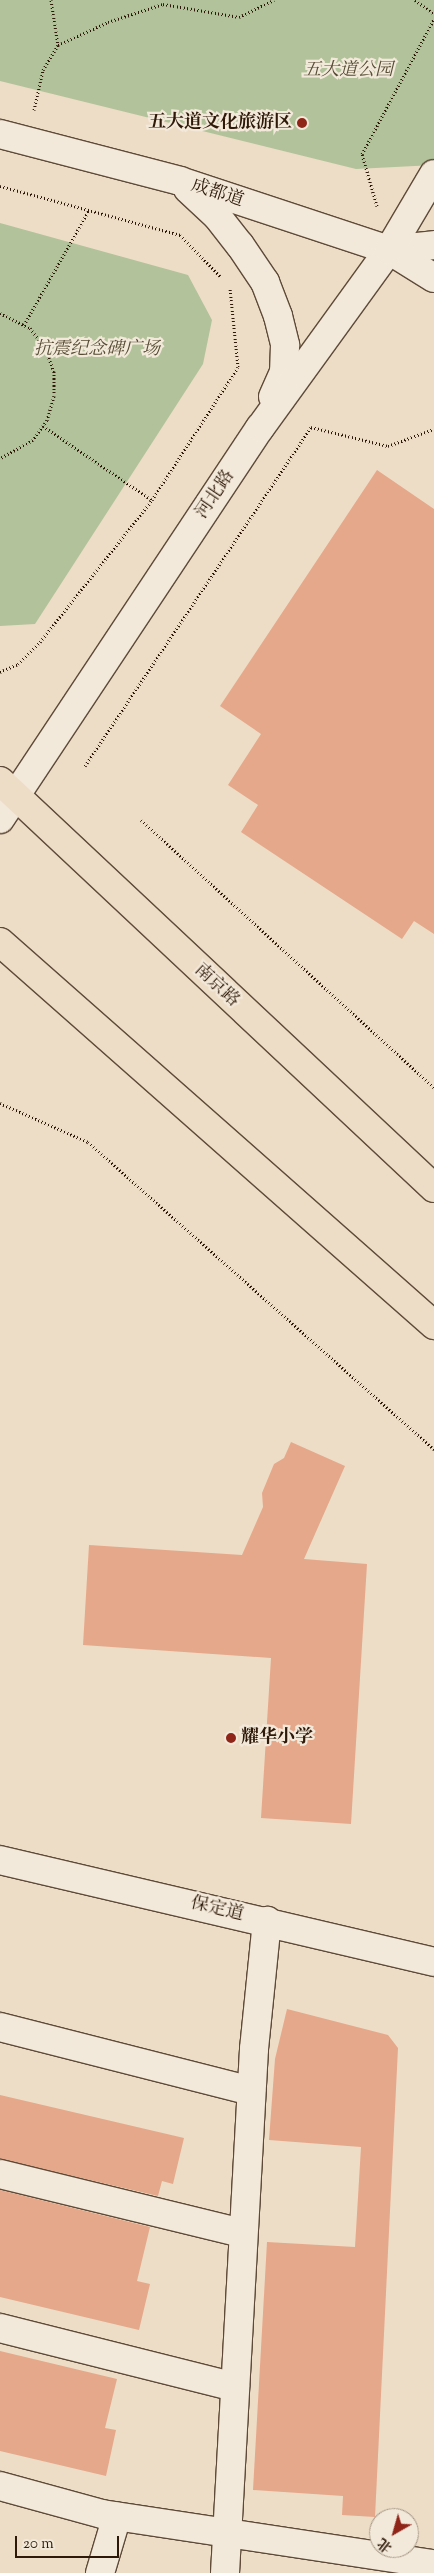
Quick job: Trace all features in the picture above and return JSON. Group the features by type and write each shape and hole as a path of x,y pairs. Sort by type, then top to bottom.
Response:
{"main road":[{"name":"南京路","path":"8,789 434,1188"},
{"path":"0,942 434,1325"}],"street":[{"name":"成都道","path":"0,134 180,182 389,250 434,245"},
{"name":"河北路","path":"0,819 8,789 260,428 389,250 434,174"},
{"path":"180,182 218,216 240,245 265,282 278,316 285,344 284,372 260,428"},
{"path":"389,250 434,278"},
{"name":"保定道","path":"0,1860 267,1921 434,1962"},
{"path":"225,2573 229,2533 242,2233 251,2090 267,1921"},
{"path":"0,2027 251,2090"},
{"path":"0,2174 242,2233"},
{"path":"0,2328 235,2388"},
{"path":"0,2486 117,2516 434,2564"},
{"path":"100,2573 117,2516"}],"path":[{"path":"51,0 58,45"},
{"path":"27,140 43,70 58,45 163,4 239,17 274,0"},
{"path":"415,0 434,14"},
{"path":"389,250 362,154 434,20"},
{"path":"0,186 180,235 230,286 238,367 152,500 40,642 18,664 0,672"},
{"path":"24,325 89,210"},
{"path":"0,313 24,325 45,348 54,371 54,396 43,426 33,440 0,458"},
{"path":"43,426 152,500"},
{"path":"85,766 311,427 388,446 434,428"},
{"path":"141,820 434,1088"},
{"path":"0,1103 88,1142 434,1449"}],"green space":[{"name":"五大道公园","path":"0,0 434,0 434,165 356,169 0,81"},
{"name":"抗震纪念碑广场","path":"0,223 188,275 212,320 203,364 35,624 0,626"}],"building":[{"path":"377,470 434,509 434,934 414,921 402,939 241,832 258,805 228,785 261,734 220,706"},
{"path":"291,1442 345,1466 304,1559 367,1564 351,1824 261,1818 271,1658 83,1645 89,1545 242,1555 263,1507 262,1493 274,1464 284,1458"},
{"path":"287,2009 388,2035 398,2048 375,2508 369,2508 369,2517 342,2515 343,2496 253,2490 267,2242 355,2247 361,2147 269,2140 275,2059"},
{"path":"0,2095 184,2138 173,2184 162,2181 158,2196 0,2159"},
{"path":"0,2190 150,2227 137,2281 150,2284 139,2330 0,2297"},
{"path":"0,2351 117,2379 105,2428 116,2430 106,2476 0,2451"}],"place":[{"name":"五大道文化旅游区","path":"302,123"},
{"name":"耀华小学","path":"231,1738"}]}
